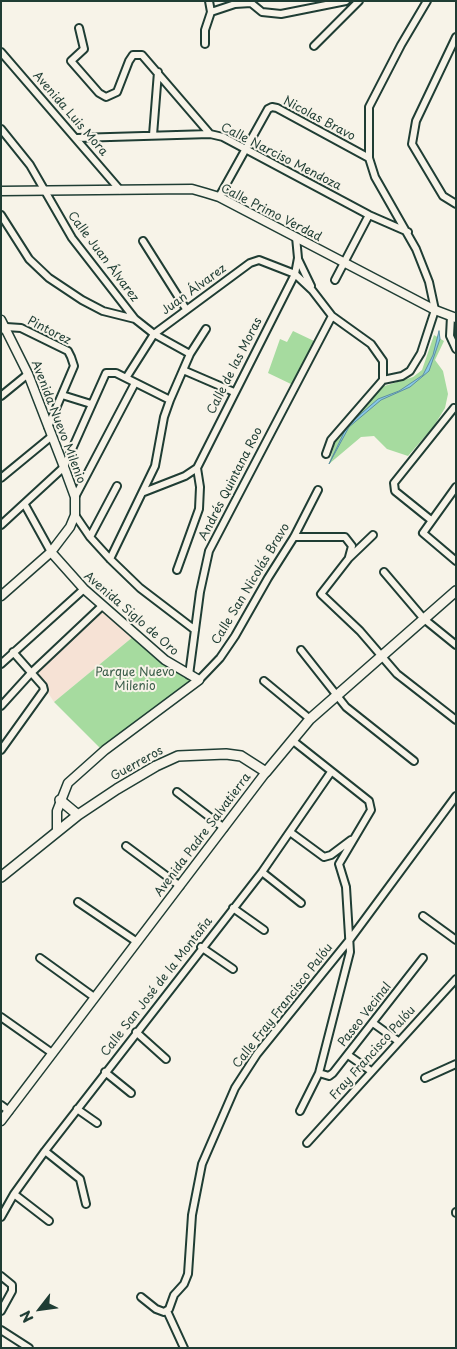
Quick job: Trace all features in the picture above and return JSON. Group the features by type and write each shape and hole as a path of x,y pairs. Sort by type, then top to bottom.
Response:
{"main road":[{"name":"Avenida Padre Salvatierra","path":"266,772 310,719 456,591"},
{"name":"Guerreros","path":"1,878 57,830 78,815 125,784 178,756 226,754 241,756 266,772"},
{"path":"60,800 78,815"}],"street":[{"path":"205,44 206,30 211,12 209,1"},
{"path":"211,12 235,4 251,3 262,12 281,14 346,1"},
{"path":"314,46 359,1"},
{"path":"383,380 402,376 410,371 421,353 435,310 429,282 408,232 375,177 369,158 369,107 400,45 426,1"},
{"path":"79,28 84,49 71,62 99,93 106,97 117,92 129,61 133,55 138,54 147,59 210,134"},
{"path":"456,37 416,121 412,144 443,196 456,204"},
{"name":"Avenida Luis Mora","path":"1,52 120,190"},
{"path":"153,135 158,72"},
{"name":"Nicolas Bravo","path":"219,197 268,109 272,107 369,158"},
{"name":"Calle Juan Álvarez","path":"1,129 30,165 72,238 135,318 154,334 190,354"},
{"name":"Calle Narciso Mendoza","path":"77,138 210,134 223,137 369,215 408,232"},
{"name":"Calle Primo Verdad","path":"1,190 192,190 219,197 435,310 453,317"},
{"path":"1,215 29,259 50,278 82,300 114,314 135,318"},
{"path":"335,280 369,215"},
{"path":"296,237 298,258 312,290"},
{"path":"143,241 186,309"},
{"name":"Calle de las Moras","path":"197,468 295,274 298,258"},
{"name":"Juan Álvarez","path":"126,378 154,334 254,261 259,260 295,274"},
{"path":"295,274 312,290 332,316 371,344 380,355 384,367 383,380 331,440 326,454"},
{"name":"Andrés Quintana Roo","path":"189,675 202,576 209,551 332,316"},
{"path":"453,317 450,336 456,349"},
{"name":"Pintorez","path":"3,326 21,328 68,352 74,366 62,395"},
{"name":"Avenida Nuevo Milenio","path":"3,326 28,374 52,436 75,498 76,515"},
{"path":"110,559 155,466 164,417 170,400 190,354 206,329"},
{"path":"183,370 234,392"},
{"path":"1,525 64,468 106,373 116,373 170,400"},
{"path":"1,396 28,374"},
{"path":"75,498 135,383"},
{"path":"48,427 62,395 91,404"},
{"path":"431,520 395,491 394,483 454,408"},
{"path":"1,478 52,436"},
{"path":"144,492 185,476 197,468 200,486 199,510 177,570"},
{"path":"90,537 117,486"},
{"path":"456,487 423,530 424,536 449,553 456,561"},
{"name":"Calle San Nicolás Bravo","path":"57,830 57,811 68,783 105,750 199,680 220,658 294,537 318,490"},
{"name":"Avenida Siglo de Oro","path":"25,505 51,552 84,589 165,660 199,680"},
{"path":"76,515 90,537 140,588 195,630"},
{"path":"1,596 51,552 70,527 76,515"},
{"path":"373,535 349,558 322,594 360,631 397,674 456,720"},
{"path":"294,537 345,537 352,546 349,558"},
{"path":"384,572 424,619 456,645"},
{"path":"1,664 12,652 84,589"},
{"path":"1,706 31,673 102,606"},
{"path":"301,650 358,718 414,761"},
{"path":"1,750 44,690 12,652"},
{"path":"264,681 310,719"},
{"path":"290,832 324,858 331,856 352,839 370,814 371,805 369,801 292,740"},
{"name":"Avenida Padre Salvatierra","path":"1,1121 266,772"},
{"name":"Calle San José de la Montaña","path":"1,1216 14,1194 45,1151 262,872 331,772"},
{"path":"177,792 224,828"},
{"name":"Calle Fray Francisco Palóu","path":"167,1311 174,1295 184,1284 188,1274 192,1215 202,1164 235,1088 257,1054 351,938 456,796"},
{"name":"Paseo Vecinal","path":"300,1112 319,1073 338,1005 350,952 351,938 346,887 340,864 352,839"},
{"path":"126,846 180,886"},
{"path":"262,872 301,903"},
{"path":"78,902 137,942"},
{"path":"233,908 264,930"},
{"path":"423,916 456,940"},
{"path":"202,947 233,969"},
{"path":"40,958 94,997"},
{"name":"Paseo Vecinal","path":"319,1073 329,1076 348,1055 423,958"},
{"name":"Fray Francisco Palóu","path":"307,1143 456,979"},
{"path":"1,1016 52,1052"},
{"path":"373,1023 398,1041"},
{"path":"136,1032 166,1059"},
{"path":"348,1055 371,1071"},
{"path":"425,1078 456,1064"},
{"path":"105,1072 131,1093"},
{"path":"1,1105 10,1111"},
{"path":"77,1109 97,1123"},
{"path":"45,1151 80,1179 86,1204"},
{"path":"14,1194 48,1221"},
{"path":"1,1276 12,1285 12,1290 1,1311"},
{"path":"141,1297 156,1309 167,1311 184,1348"},
{"path":"1,1330 29,1348"}],"shaded area":[{"path":"101,608 134,636 54,702 34,671"}],"green space":[{"path":"293,331 314,341 293,385 268,373 280,339 287,342"},
{"path":"434,335 444,341 435,360 443,371 448,394 445,408 434,426 408,456 387,449 374,436 361,437 329,464 335,442 375,389 413,377 422,370"},
{"name":"Parque Nuevo Milenio","path":"134,636 195,677 100,748 54,702"}],"water":[{"path":"439,331 440,339 429,371 410,387 381,400 349,427 329,464 347,426 378,399 399,391 423,375 433,355"}]}
